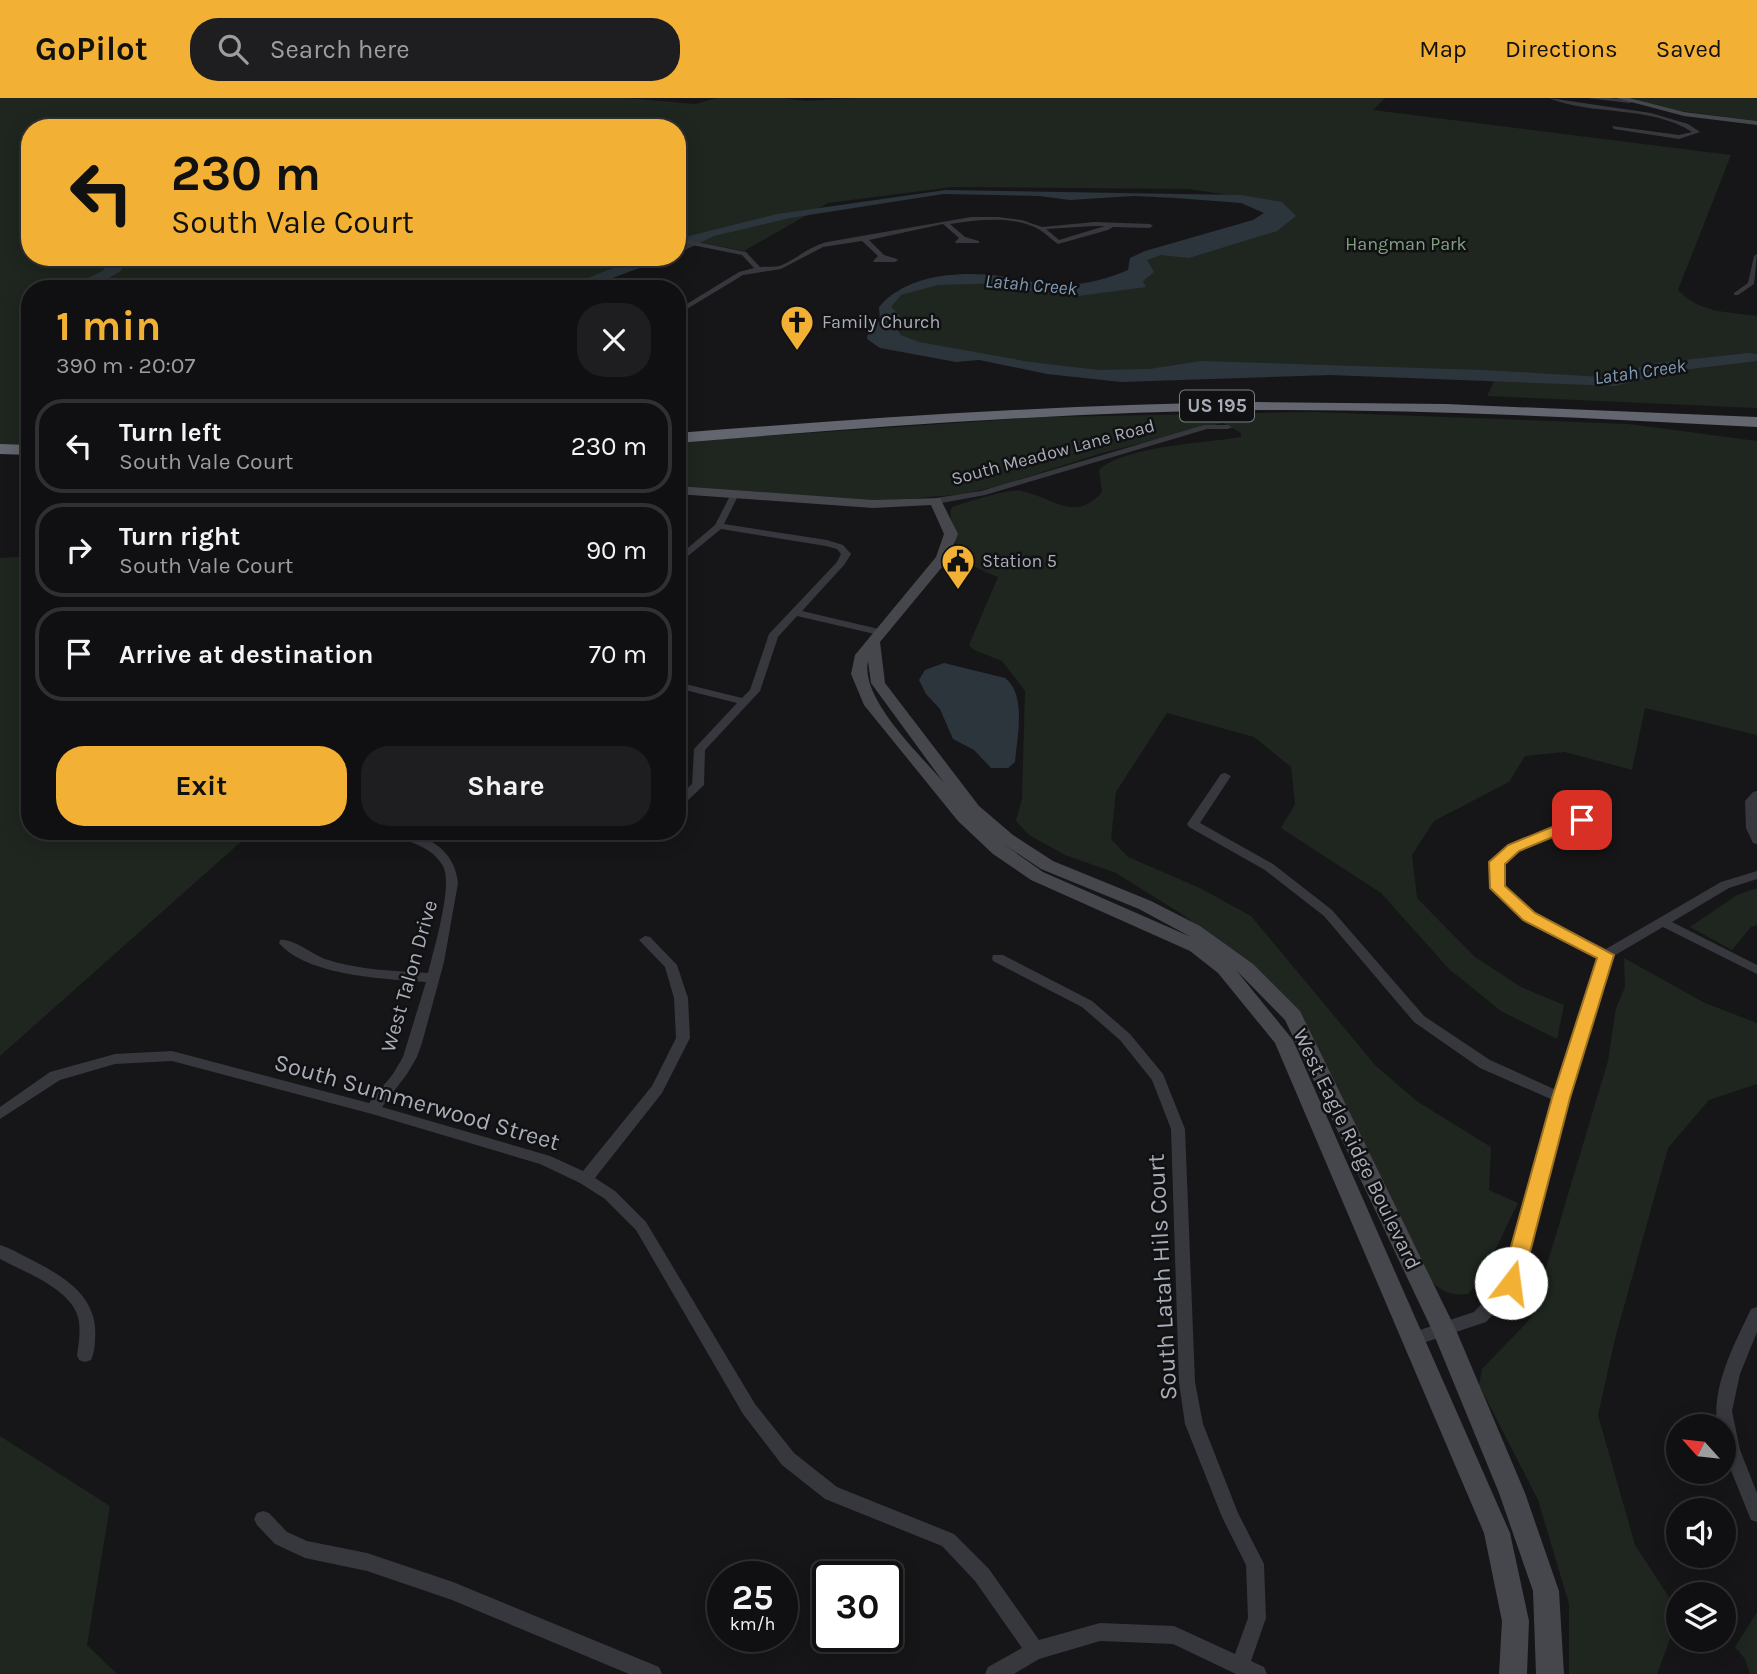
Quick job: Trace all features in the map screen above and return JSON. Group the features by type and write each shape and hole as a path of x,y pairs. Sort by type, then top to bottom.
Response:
{"highway":[{"name":"US 195","path":"686,425 956,406 1231,395 1486,399 1757,411"},
{"name":"US 195","path":"686,437 1051,412 1257,406 1545,412 1757,422"},
{"path":"0,449 21,450"},
{"path":"0,461 21,461"}],"street":[{"path":"1552,98 1666,119 1690,126 1697,132 1679,136 1614,127"},
{"path":"1590,98 1630,102 1701,117 1757,123"},
{"path":"1620,98 1630,102"},
{"path":"686,307 741,273 758,269 776,270 819,246 898,230 1007,218 1045,228 1112,224 1150,226"},
{"path":"946,224 963,238 958,242 970,244 977,251"},
{"path":"1045,228 1058,242 1106,229 1112,224"},
{"path":"864,239 882,256"},
{"path":"686,242 744,253 758,269"},
{"path":"1736,294 1752,284 1757,256"},
{"name":"South Meadow Lane Road","path":"686,491 873,504 936,501 982,493 1207,427 1228,427"},
{"path":"686,554 719,526 735,494"},
{"name":"West Eagle Ridge Boulevard","path":"936,501 951,534 942,558 862,655 858,674 869,702 964,817 999,850 1037,876 1161,929 1195,947 1225,969 1283,1040 1497,1533 1512,1597 1517,1652 1513,1674"},
{"path":"686,796 698,785 700,749 755,691 772,636 841,563 846,554 839,547 719,526"},
{"path":"795,612 876,637"},
{"name":"West Eagle Ridge Boulevard","path":"876,637 878,683 973,810 1007,839 1047,865 1145,905 1194,930 1246,968 1293,1016 1444,1330 1512,1493 1546,1591 1550,1674"},
{"path":"686,687 744,702"},
{"path":"1225,776 1193,824 1269,867 1328,913 1419,1019 1485,1064 1561,1098"},
{"path":"1757,794 1751,801 1752,828 1757,840"},
{"path":"1590,801 1582,820 1513,848 1497,862 1497,888 1529,916 1606,955"},
{"name":"West Talon Drive","path":"372,1109 409,1059 452,901 452,872 424,840"},
{"path":"1415,1339 1480,1317 1511,1283 1561,1098 1606,955 1725,885 1757,875"},
{"path":"1663,922 1757,970"},
{"path":"585,1179 657,1089 683,1038 681,998 671,965 645,940"},
{"path":"285,943 305,959 362,973 432,978"},
{"name":"South Latah Hils Court","path":"998,958 1087,1004 1125,1037 1158,1078 1178,1129 1186,1382 1194,1424 1231,1517 1255,1564 1257,1618 1249,1670"},
{"name":"South Summerwood Street","path":"0,1114 55,1076 116,1059 172,1056 372,1109 545,1160 585,1179 610,1195 641,1227 750,1409 788,1459 831,1493 948,1540 982,1575 1035,1651"},
{"path":"0,1251 73,1295 84,1311 88,1329 85,1354"},
{"path":"1757,1314 1734,1368 1724,1412 1735,1458 1757,1514"},
{"path":"263,1519 281,1538 305,1549 367,1562 453,1591 652,1674"},
{"path":"995,1674 1035,1651 1100,1632 1174,1635 1249,1670"}],"green space":[{"name":"Hangman Park","path":"0,98 627,98 695,104 717,98 783,98 806,101 854,98 1385,98 1373,110 1731,155 1678,290 1686,298 1705,307 1757,316 1757,408 1487,396 1496,377 1326,370 1154,374 1050,369 890,338 885,307 894,296 913,286 1002,279 1037,287 1118,285 1138,260 1280,215 1230,195 1188,189 952,187 828,203 744,251 697,242 686,246 686,119 21,119 21,266 632,266 596,280 21,280 21,445 0,445"},
{"path":"1627,98 1757,98 1757,121 1674,110"},
{"path":"1314,412 1628,424 1757,441 1757,735 1645,708 1632,770 1565,752 1525,756 1509,782 1434,821 1412,855 1417,898 1475,957 1521,987 1564,1005 1557,1039 1501,1011 1449,969 1381,893 1281,828 1295,804 1291,767 1254,737 1167,713 1116,792 1111,839 1128,857 1200,888 1251,916 1376,1066 1418,1102 1491,1147 1489,1190 1518,1203 1481,1279 1468,1294 1446,1292 1428,1278 1306,1024 1222,943 1180,913 1116,873 1065,855 1029,835 1016,821 1022,798 1025,691 1002,661 974,650 969,645 998,577 973,565 960,555 950,512 952,507 987,496 1016,491 1034,494 1064,506 1083,506 1102,492 1099,470 1111,462 1146,451 1241,437 1241,433 1223,423 1102,453 1002,485 964,494 882,501 686,488 686,441 1045,417"},
{"path":"21,557 21,840 243,840 0,1056 0,558"},
{"path":"1757,888 1757,925 1751,927 1732,950 1690,927 1737,895"},
{"path":"1624,958 1705,1003 1757,1023 1757,1084 1709,1100 1668,1148 1615,1339 1598,1415 1635,1545 1666,1593 1666,1650 1657,1674 1569,1674 1569,1604 1538,1500 1479,1385 1482,1369 1531,1318 1608,1061 1616,1008 1625,987"},
{"path":"0,1436 110,1506 87,1645 117,1674 0,1674"},
{"path":"1757,1612 1757,1674 1750,1674 1745,1659 1736,1645"}],"water":[{"name":"Latah Creek","path":"946,190 1241,195 1282,202 1296,216 1277,231 1189,258 1161,255 1147,260 1154,272 1143,281 1146,287 1071,297 1026,290 1004,283 938,285 901,295 891,307 901,317 895,327 901,335 919,342 1030,362 1099,370 1149,369 1201,361 1484,370 1602,377 1657,363 1748,353 1757,354 1757,361 1674,371 1615,386 1330,375 1121,382 1047,374 979,360 956,362 880,348 867,339 869,326 880,321 879,307 904,288 935,277 968,274 1000,276 1057,285 1097,280 1128,270 1130,258 1145,251 1253,220 1264,213 1241,203 1176,198 1134,196 1070,200 1039,196 943,194 790,218 714,236 686,250 686,238 689,236 777,214"},
{"path":"104,266 122,266 122,270 106,280 85,280 104,270"},
{"path":"618,266 645,266 607,280 583,280"},
{"path":"944,663 1005,678 1012,685 1018,705 1019,729 1015,762 1008,768 991,768 974,750 953,739 940,709 926,694 919,680 925,670"}],"place":[{"name":"Family Church","path":"797,352"},
{"name":"Station 5","path":"958,591"}],"route":[{"path":"1511,1283 1561,1098 1606,955 1529,916 1497,888 1497,862 1513,848 1582,820"}]}
